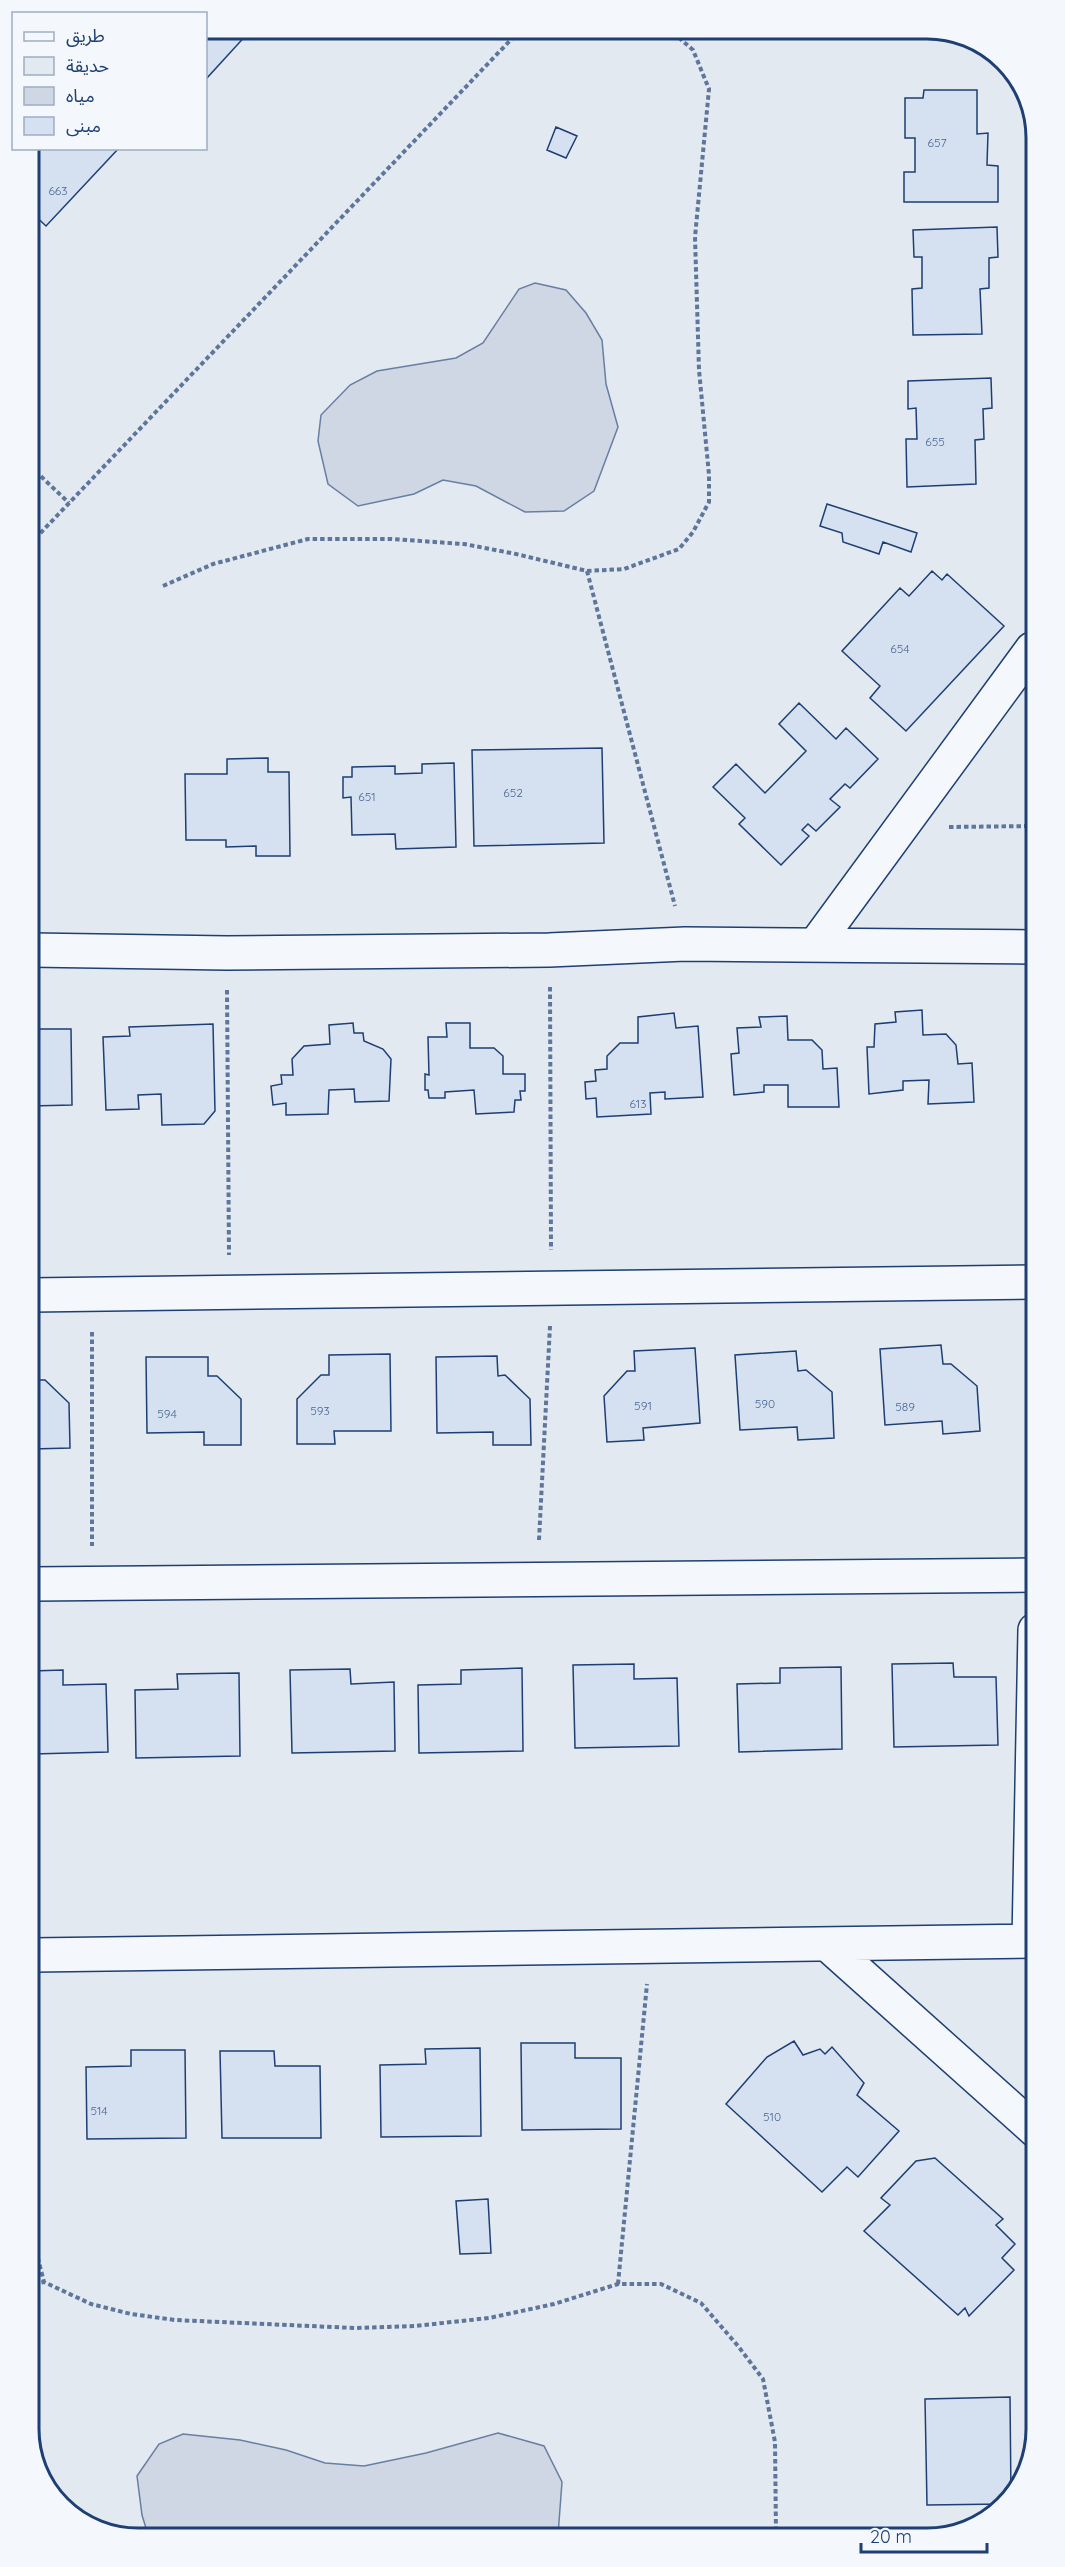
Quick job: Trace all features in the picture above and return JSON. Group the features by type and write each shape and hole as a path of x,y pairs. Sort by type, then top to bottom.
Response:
{"street":[{"path":"815,945 1026,657"},
{"path":"39,950 227,952 549,950 685,944 1026,947"},
{"path":"39,1294 1026,1281"},
{"path":"39,1584 1026,1575"},
{"path":"39,1955 1026,1941"},
{"path":"827,1944 1026,2122"}],"path":[{"path":"39,534 510,39"},
{"path":"163,585 213,564 308,539 391,539 464,544 587,571 624,569 679,549 693,532 709,502 709,475 699,370 694,237 709,89 693,50 680,39"},
{"path":"39,474 69,502"},
{"path":"587,571 685,944"},
{"path":"900,828 1026,826"},
{"path":"227,952 230,1292"},
{"path":"92,1294 92,1583"},
{"path":"618,2284 651,1947"},
{"path":"39,2262 44,2282"},
{"path":"39,2283 44,2282 91,2304 142,2316 234,2324 355,2328 415,2326 489,2318 554,2304 618,2284 661,2284 701,2303 763,2379 774,2442 776,2528"}],"green space":[{"path":"207,39 934,39 959,44 987,59 1006,78 1021,106 1026,138 1026,2429 1021,2461 1006,2489 987,2508 959,2523 927,2528 131,2528 106,2523 88,2515 68,2499 52,2479 44,2461 40,2442 39,150 207,150"}],"water":[{"path":"535,283 566,290 586,313 602,340 606,384 618,427 594,491 564,511 525,512 476,486 443,480 414,494 358,506 328,484 318,441 321,415 350,385 377,371 456,358 483,343 519,289"},
{"path":"498,2433 544,2446 562,2482 559,2528 146,2528 142,2515 137,2476 159,2444 183,2434 240,2440 286,2450 325,2463 364,2466 426,2453"}],"building":[{"path":"207,39 243,39 207,78"},
{"path":"924,90 977,90 977,134 988,133 987,165 998,166 998,202 904,202 904,172 915,172 915,138 905,138 905,98 923,98"},
{"path":"556,127 577,136 566,158 547,150"},
{"path":"39,150 117,150 46,226 39,219"},
{"path":"997,227 998,257 989,258 989,288 980,289 982,334 913,335 912,289 922,288 922,257 914,257 913,230"},
{"path":"991,378 992,408 983,409 984,439 975,440 976,484 907,487 906,439 917,439 916,408 908,409 908,381"},
{"path":"827,504 917,533 911,552 883,542 879,554 843,542 842,533 820,526"},
{"path":"932,571 942,580 947,574 1004,626 906,731 870,698 880,686 842,651 900,588 909,596"},
{"path":"799,703 836,739 846,728 878,759 850,788 845,784 830,799 840,807 816,831 808,824 802,830 809,836 781,865 739,824 745,818 713,787 736,764 765,793 806,751 779,724"},
{"path":"602,748 604,843 474,846 472,750"},
{"path":"268,758 268,772 289,772 290,856 256,856 256,846 226,847 226,840 186,840 185,774 227,774 227,759"},
{"path":"454,763 456,847 396,849 395,834 352,835 351,797 343,798 343,777 352,777 352,767 395,766 395,774 422,773 422,764"},
{"path":"922,1010 923,1035 946,1034 956,1045 958,1064 972,1063 974,1102 928,1104 929,1080 903,1081 903,1090 869,1094 867,1047 874,1047 875,1024 896,1022 895,1012"},
{"path":"674,1013 676,1028 698,1026 703,1097 665,1099 665,1092 650,1093 651,1114 597,1117 596,1098 586,1099 585,1082 596,1081 595,1070 607,1069 607,1056 620,1043 638,1043 638,1017"},
{"path":"787,1016 788,1040 812,1040 822,1050 823,1069 837,1068 839,1107 788,1107 788,1085 764,1085 764,1092 734,1095 731,1054 739,1053 737,1028 761,1027 759,1017"},
{"path":"353,1023 354,1033 363,1033 364,1041 383,1049 391,1059 389,1101 355,1102 354,1089 329,1090 328,1114 286,1115 286,1103 273,1105 271,1086 282,1084 281,1075 293,1075 292,1059 304,1046 330,1044 329,1025"},
{"path":"446,1023 470,1023 470,1048 494,1048 503,1056 503,1074 525,1074 525,1091 520,1091 521,1100 515,1100 514,1112 476,1114 474,1090 445,1092 445,1098 429,1098 428,1090 425,1090 425,1074 429,1075 428,1037 447,1037"},
{"path":"213,1024 215,1111 204,1124 162,1125 161,1094 138,1095 139,1109 106,1110 103,1037 130,1036 129,1027"},
{"path":"39,1029 71,1029 72,1105 39,1106"},
{"path":"941,1345 943,1364 951,1364 977,1386 980,1431 943,1434 942,1421 885,1425 880,1349"},
{"path":"695,1348 700,1423 643,1428 644,1440 607,1442 604,1396 627,1371 635,1371 634,1351"},
{"path":"796,1351 798,1371 806,1370 832,1392 834,1438 798,1440 797,1427 740,1430 735,1355"},
{"path":"390,1354 391,1431 334,1431 335,1444 297,1444 297,1399 321,1375 329,1375 329,1355"},
{"path":"497,1356 498,1376 505,1375 530,1399 531,1445 493,1445 493,1432 437,1433 436,1357"},
{"path":"146,1357 208,1357 208,1376 217,1376 241,1399 241,1445 204,1445 204,1432 147,1433"},
{"path":"39,1380 45,1380 69,1403 70,1448 39,1449"},
{"path":"953,1663 954,1677 996,1677 998,1745 894,1747 892,1664"},
{"path":"634,1664 634,1679 677,1678 679,1746 575,1748 573,1665"},
{"path":"841,1667 842,1749 739,1752 737,1684 780,1683 780,1668"},
{"path":"522,1668 523,1751 419,1753 418,1685 461,1684 461,1670"},
{"path":"350,1669 351,1684 394,1682 395,1751 292,1753 290,1670"},
{"path":"63,1670 63,1685 106,1684 108,1752 39,1754 39,1671"},
{"path":"239,1673 240,1756 136,1758 135,1690 178,1689 177,1674"},
{"path":"794,2041 803,2055 820,2049 825,2054 832,2047 864,2083 857,2095 899,2131 858,2177 847,2167 822,2192 726,2104 767,2057"},
{"path":"521,2043 575,2043 575,2058 621,2058 621,2129 522,2130"},
{"path":"480,2048 481,2136 381,2137 380,2065 426,2064 425,2049"},
{"path":"131,2050 185,2050 186,2138 87,2139 86,2067 131,2066"},
{"path":"220,2051 274,2051 275,2066 320,2066 321,2138 222,2138"},
{"path":"935,2158 1003,2219 996,2225 1015,2244 1002,2258 1014,2270 969,2316 965,2308 958,2315 864,2231 890,2205 881,2198 916,2161"},
{"path":"488,2199 491,2253 460,2254 456,2201"},
{"path":"1010,2397 1011,2482 991,2504 927,2505 925,2399"}]}
